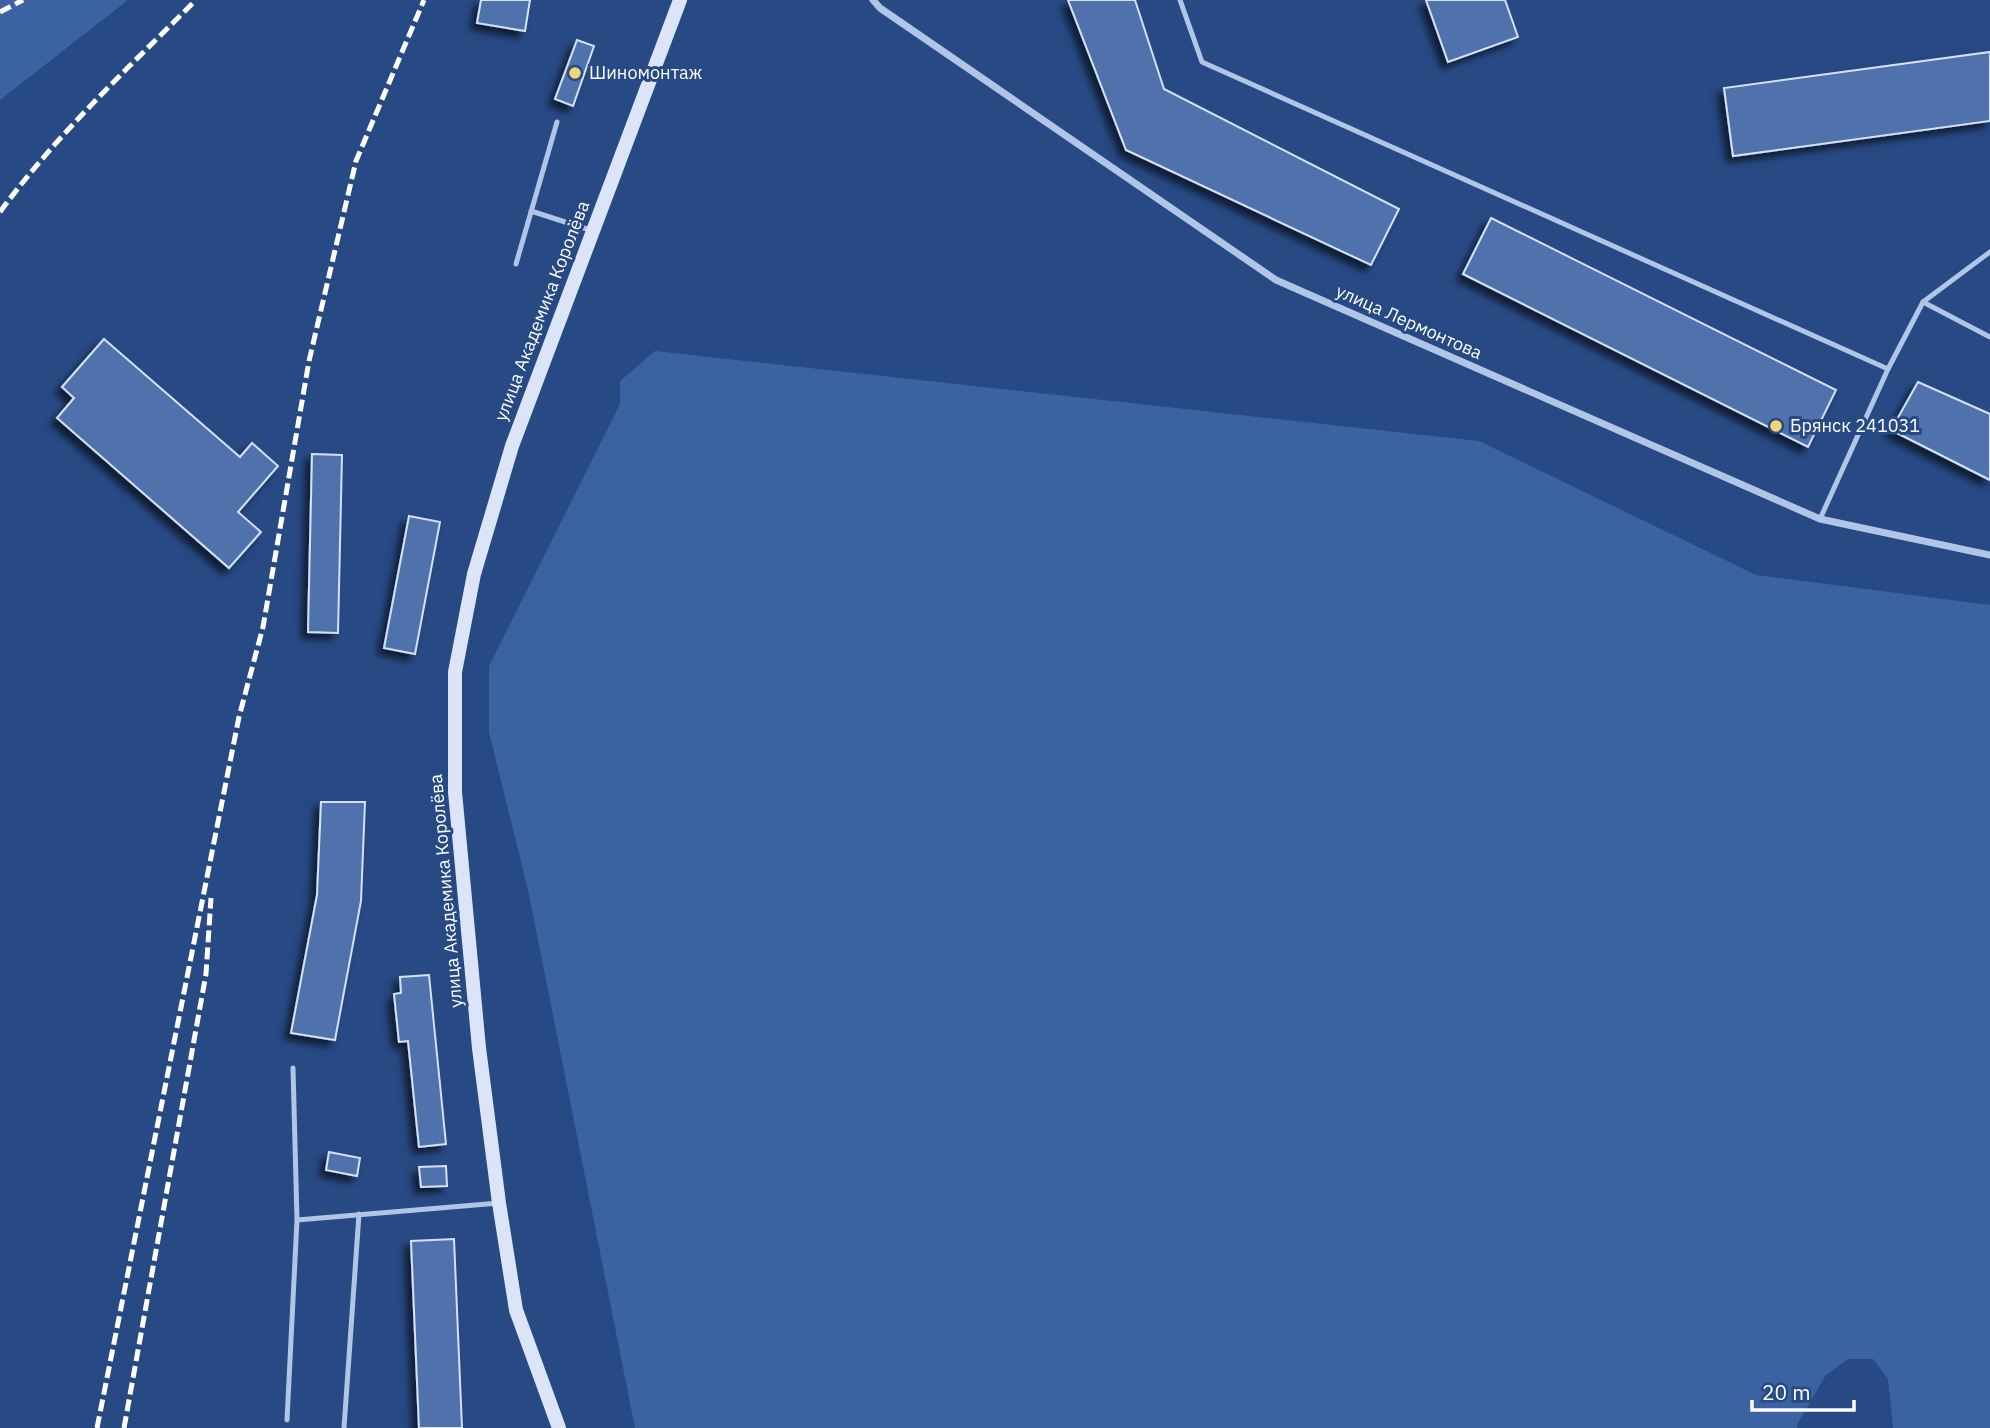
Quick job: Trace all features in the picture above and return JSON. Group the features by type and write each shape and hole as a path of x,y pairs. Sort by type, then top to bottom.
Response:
{"main road":[{"name":"улица Академика Королёва","path":"559,1428 516,1310 499,1203 479,1048 455,792 455,672 474,574 512,446 680,0"}],"street":[{"name":"улица Лермонтова","path":"873,0 880,8 1276,280 1820,519 1990,555"}],"lane":[{"path":"1180,0 1202,62 1888,369"},
{"path":"516,264 557,122"},
{"path":"531,211 593,231"},
{"path":"1820,519 1888,369 1923,302 1990,252"},
{"path":"1923,302 1990,337"},
{"path":"287,1420 297,1220 293,1068"},
{"path":"297,1220 499,1203"},
{"path":"344,1428 359,1214"}],"shaded area":[{"path":"0,0 128,0 0,100"},
{"path":"655,351 1479,441 1756,575 1990,605 1990,1428 1893,1428 1888,1379 1873,1359 1848,1359 1826,1375 1797,1428 635,1428 528,890 489,732 489,666 620,404 620,381"}],"building":[{"path":"481,0 530,0 525,31 477,23"},
{"path":"1068,0 1135,0 1164,89 1399,209 1371,265 1126,150"},
{"path":"1426,0 1505,0 1518,37 1448,62"},
{"name":"Шиномонтаж","path":"577,40 594,46 573,106 555,99"},
{"path":"1990,52 1990,121 1733,156 1724,88"},
{"path":"1491,218 1836,390 1808,447 1463,274"},
{"path":"104,339 240,457 252,443 278,466 238,512 261,532 229,568 57,418 74,398 62,387"},
{"path":"1918,382 1990,414 1990,480 1891,430"},
{"path":"312,454 342,455 338,633 308,632"},
{"path":"409,516 440,522 415,654 384,648"},
{"path":"321,802 365,802 361,901 335,1040 291,1033 317,895"},
{"path":"429,975 446,1144 419,1147 408,1041 399,1042 394,994 401,993 400,977"},
{"path":"329,1152 360,1158 357,1176 326,1170"},
{"path":"446,1166 447,1186 421,1187 419,1167"},
{"path":"454,1239 462,1428 419,1428 411,1241"}],"railway":[{"path":"0,12 23,0"},
{"path":"0,212 69,129 196,0"},
{"path":"97,1428 239,717 263,627 309,361 356,161 424,0"},
{"path":"124,1428 206,974 211,898"}],"place":[{"name":"Шиномонтаж","path":"575,73"},
{"name":"Брянск 241031","path":"1776,426"}]}
